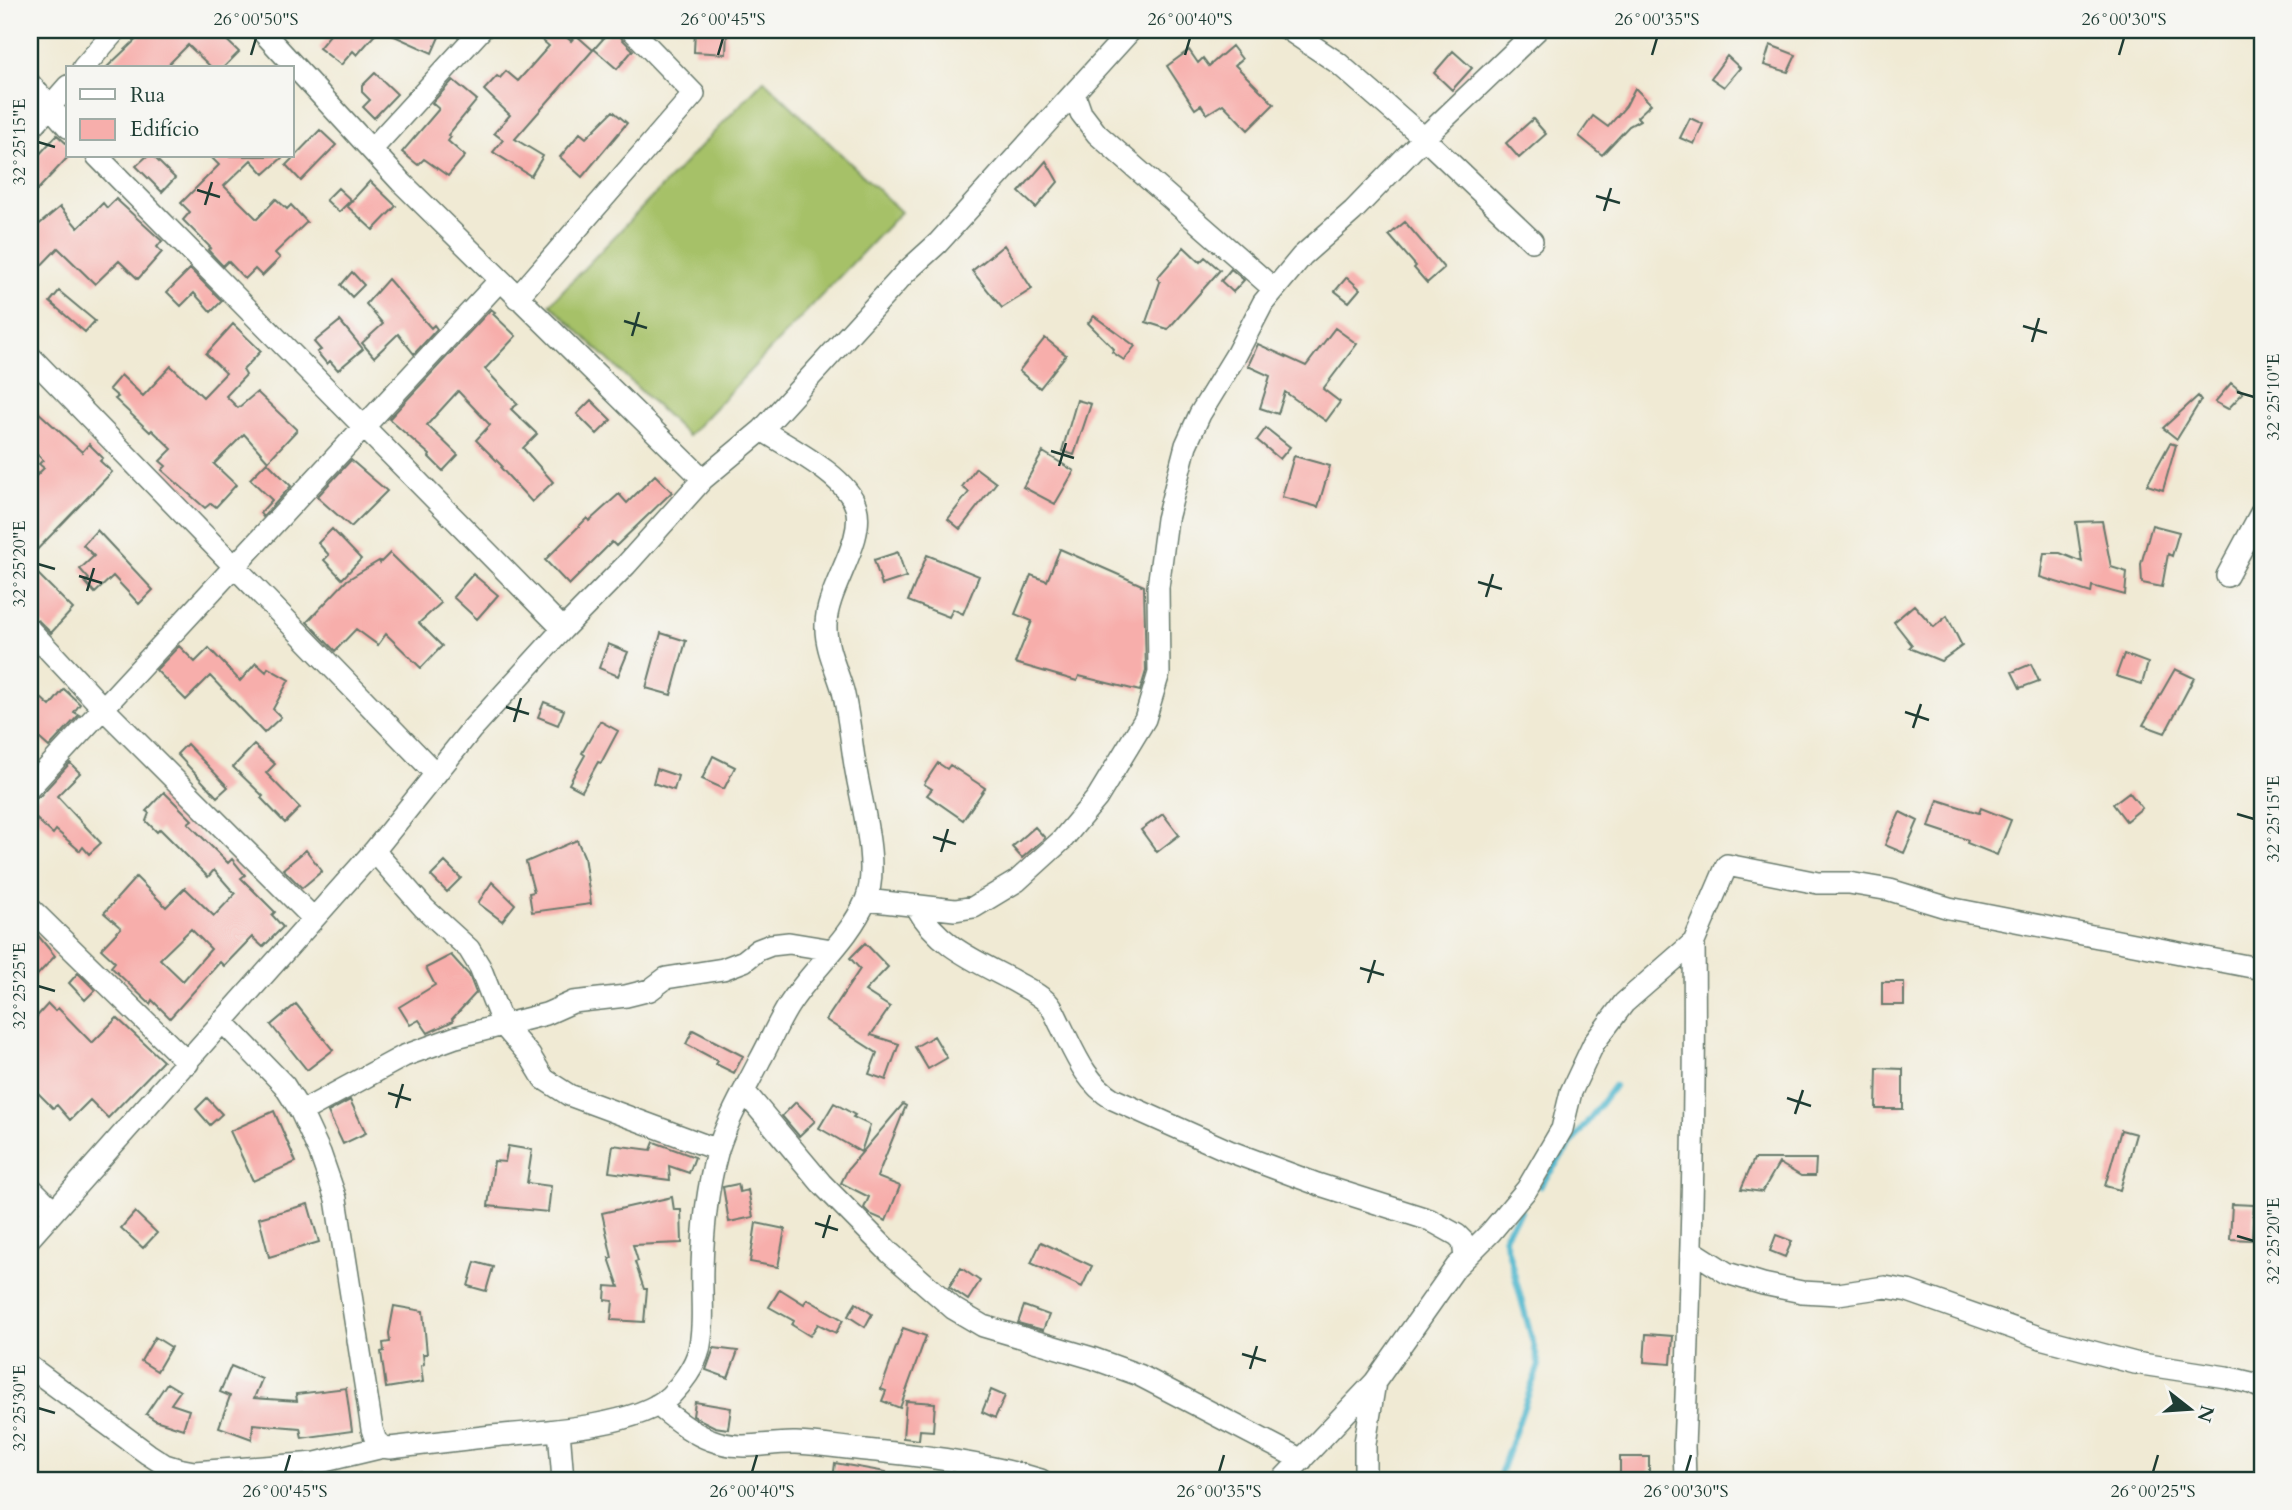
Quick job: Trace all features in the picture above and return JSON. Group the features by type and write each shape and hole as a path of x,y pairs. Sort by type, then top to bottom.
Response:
{"street":[{"path":"85,66 116,30"},
{"path":"261,30 401,182 702,479"},
{"path":"372,149 481,30"},
{"path":"517,298 694,94 632,30"},
{"path":"30,1238 374,852 471,730 563,629 626,565 702,479 762,430 906,272 938,243 1131,30"},
{"path":"1289,30 1338,63 1424,138 1532,241"},
{"path":"866,900 955,911 974,907 1017,881 1062,840 1097,798 1145,719 1159,673 1158,587 1167,519 1186,445 1200,414 1236,355 1263,303 1302,256 1353,211 1424,138 1537,30"},
{"path":"30,84 66,125"},
{"path":"30,130 66,88"},
{"path":"1074,93 1081,113 1097,134 1274,289"},
{"path":"99,158 563,629"},
{"path":"30,787 500,280"},
{"path":"30,356 436,774"},
{"path":"30,1367 165,1465 194,1472 287,1472 383,1447 559,1430 631,1417 657,1405 687,1376 699,1352 703,1311 704,1223 718,1150 744,1091 789,1005 855,921 870,886 866,824 849,719 825,624 852,545 857,507 849,492 829,473 762,430"},
{"path":"2227,576 2262,511"},
{"path":"30,630 103,708 313,918"},
{"path":"374,852 424,908 469,949 480,967 503,1025 530,1056 544,1079 569,1095 718,1150"},
{"path":"1685,1480 1696,1050 1694,942 1727,864 1818,883 1849,883 1890,890 1949,908 2262,969"},
{"path":"916,906 933,931 958,953 1028,989 1050,1004 1087,1075 1098,1090 1229,1151 1317,1184 1430,1220 1463,1241 1465,1258"},
{"path":"30,908 188,1063"},
{"path":"1282,1480 1375,1382 1456,1267 1490,1233 1527,1189 1562,1129 1571,1093 1594,1043 1623,1003 1694,942"},
{"path":"301,1112 404,1055 456,1037 545,1014 573,1002 626,996 650,990 666,978 723,969 744,961 771,944 789,943 832,950"},
{"path":"222,1021 284,1085 301,1112 320,1153 336,1199 372,1429 376,1441 383,1447"},
{"path":"744,1091 821,1183 898,1260 954,1309 983,1326 1092,1358 1139,1375 1302,1460"},
{"path":"30,1187 54,1211"},
{"path":"1692,1250 1727,1273 1763,1284 1802,1293 1838,1294 1885,1287 1908,1291 2044,1339 2136,1363 2226,1377 2262,1388"},
{"path":"1365,1480 1366,1443 1375,1382"},
{"path":"657,1405 691,1430 733,1446 758,1447 794,1443 924,1455 977,1464 1041,1480"},
{"path":"559,1430 563,1480"}],"green space":[{"path":"764,80 901,212 688,436 550,304"}],"building":[{"path":"146,30 216,30 239,52 225,66 210,66 188,45 167,66 108,66"},
{"path":"334,30 379,30 357,55 353,51 341,65 319,48"},
{"path":"381,30 442,30 432,53"},
{"path":"530,30 558,30 571,41 576,35 593,50 515,139 543,156 531,176 493,152 503,140 494,133 510,115 484,90 506,71 518,81 549,46"},
{"path":"611,30 619,32 633,50 617,69 594,49"},
{"path":"695,30 727,30 726,54 694,52"},
{"path":"1770,45 1796,55 1788,72 1764,65"},
{"path":"1232,46 1242,59 1235,65 1274,104 1248,130 1223,104 1207,114 1201,105 1195,109 1167,66 1189,50 1198,63 1203,58 1209,66"},
{"path":"1453,51 1472,68 1452,90 1434,73"},
{"path":"1727,56 1740,68 1724,87 1711,78"},
{"path":"375,73 397,94 374,118 363,107 370,100 362,92 362,86"},
{"path":"453,80 477,100 448,135 451,137 448,141 465,156 448,176 424,159 418,165 402,152 439,109 432,103"},
{"path":"1635,88 1651,104 1637,117 1640,120 1629,126 1602,155 1579,136 1593,116 1608,127 1626,106"},
{"path":"613,111 627,123 582,177 560,157 580,133 586,138"},
{"path":"1690,118 1703,124 1694,144 1680,138"},
{"path":"1533,119 1546,134 1519,158 1506,143"},
{"path":"320,130 336,145 301,181 286,165"},
{"path":"57,135 66,143 67,158 30,198 30,151 37,157"},
{"path":"145,158 155,158 175,178 162,192 136,166"},
{"path":"212,158 282,158 264,174 251,160 224,186 257,219 276,199 287,209 291,205 307,222 275,253 280,258 262,276 255,269 245,279 228,261 223,266 208,250 211,248 183,220 190,212 181,203 219,165"},
{"path":"1046,161 1058,182 1036,208 1019,192"},
{"path":"370,181 396,206 373,230 347,206"},
{"path":"338,188 351,200 339,212 326,200"},
{"path":"116,199 162,241 157,247 162,252 138,279 119,261 95,284 58,248 30,277 30,232 60,207 78,228 103,203 107,208"},
{"path":"1405,222 1444,268 1427,283 1389,235"},
{"path":"1004,245 1032,289 1002,308 972,271"},
{"path":"1184,247 1200,262 1205,257 1220,270 1168,329 1146,322 1160,282 1157,278"},
{"path":"190,269 222,301 211,312 194,293 181,306 167,292"},
{"path":"1231,269 1244,280 1233,292 1221,281"},
{"path":"352,272 364,285 352,297 341,285"},
{"path":"1347,277 1360,289 1349,302 1335,291"},
{"path":"388,279 431,328 434,325 437,329 414,354 398,334 374,357 362,343 383,324 366,304"},
{"path":"59,291 95,321 85,332 50,302"},
{"path":"491,309 516,336 485,369 518,404 511,409 537,434 523,448 553,482 532,502 476,440 490,425 458,391 427,425 458,455 443,471 430,455 389,419"},
{"path":"1094,316 1135,346 1124,360 1112,352 1114,349 1088,323"},
{"path":"340,321 363,349 338,370 330,361 327,364 317,352 321,350 314,342"},
{"path":"233,324 261,351 243,370 246,375 226,396 238,408 257,392 297,430 268,461 244,434 214,464 236,485 216,507 211,503 205,508 162,470 166,466 160,461 172,449 115,399 118,397 109,389 121,375 143,396 171,366 203,397 226,373 206,354"},
{"path":"1335,328 1357,344 1323,389 1340,402 1326,421 1285,392 1278,414 1260,408 1270,376 1248,366 1258,344 1306,366"},
{"path":"1045,338 1066,355 1040,388 1019,371"},
{"path":"2231,383 2243,393 2228,409 2215,402"},
{"path":"2198,396 2201,400 2177,439 2163,428"},
{"path":"591,400 611,420 597,434 577,414"},
{"path":"1077,400 1091,404 1074,455 1062,451"},
{"path":"37,411 82,452 89,444 103,458 100,461 112,472 30,557 30,482 44,468 39,464 43,460 30,448 30,419"},
{"path":"1266,428 1290,447 1280,459 1257,440"},
{"path":"2170,443 2176,445 2163,490 2147,485"},
{"path":"1043,452 1074,471 1055,504 1023,487"},
{"path":"1294,456 1330,466 1318,507 1282,497"},
{"path":"351,460 387,491 351,527 317,497"},
{"path":"267,462 291,486 263,517 260,513 272,500 250,479"},
{"path":"976,468 996,483 960,529 948,519 969,492 962,487"},
{"path":"655,475 672,492 616,546 612,542 569,585 545,560 587,518 589,521 619,494 627,503"},
{"path":"2102,521 2111,567 2127,572 2125,595 2092,586 2091,593 2040,577 2044,553 2060,553 2082,562 2076,522"},
{"path":"2152,525 2179,532 2172,556 2168,554 2162,587 2142,583 2141,564"},
{"path":"332,529 361,559 342,579 324,560 329,555 318,543"},
{"path":"97,530 153,590 139,604 113,576 95,593 85,582 89,579 80,569 94,556 83,545"},
{"path":"1060,549 1144,586 1146,671 1140,691 1079,676 1077,681 1015,663 1032,621 1015,614 1031,575 1047,581"},
{"path":"898,552 906,577 882,585 874,560"},
{"path":"390,553 441,603 419,623 442,646 421,668 386,634 378,645 356,629 335,651 307,622 347,580 379,561 380,563"},
{"path":"927,555 979,576 963,614 953,609 949,617 908,601"},
{"path":"30,566 73,609 51,633 39,621 30,617"},
{"path":"473,574 498,595 477,619 453,597"},
{"path":"1914,605 1934,627 1947,616 1962,646 1941,661 1909,648 1912,645 1894,622"},
{"path":"661,633 686,641 671,695 646,688"},
{"path":"608,644 628,652 618,676 599,668"},
{"path":"179,646 195,662 209,648 240,681 256,663 266,672 268,668 289,680 273,709 281,717 264,733 210,676 186,700 156,670"},
{"path":"2124,654 2148,663 2142,684 2116,676"},
{"path":"2031,664 2039,681 2020,688 2012,672"},
{"path":"2175,669 2194,678 2165,733 2143,725"},
{"path":"30,688 50,706 64,689 80,704 74,712 79,715 49,747 30,730"},
{"path":"544,702 564,710 558,725 538,717"},
{"path":"600,721 618,731 582,791 569,784"},
{"path":"187,744 228,787 217,797 177,754"},
{"path":"254,745 275,764 266,773 300,808 285,823 261,798 263,796 233,767"},
{"path":"713,756 735,767 724,789 702,779"},
{"path":"70,763 80,773 57,796 101,843 89,854 83,847 80,851 56,830 53,834 30,813 30,800 40,796"},
{"path":"938,763 947,769 950,765 985,788 963,820 927,795 932,789 924,784"},
{"path":"657,769 678,776 674,790 653,783"},
{"path":"164,792 192,820 188,823 228,863 232,859 245,875 241,878 275,912 272,915 283,927 263,947 252,937 224,966 220,962 170,1018 152,1000 150,1004 111,967 115,962 101,949 121,928 104,913 136,877 166,907 185,888 214,916 235,894 214,870 208,877 160,829 157,832 146,821 149,813 146,811","holes":["191,929 211,949 183,981 160,959"]},
{"path":"2129,792 2142,808 2126,821 2113,804"},
{"path":"1938,800 1979,813 1981,808 2011,820 1997,855 1967,843 1968,840 1929,827"},
{"path":"1900,812 1918,821 1904,853 1885,845"},
{"path":"1163,814 1179,835 1157,852 1141,830"},
{"path":"1035,827 1045,838 1022,858 1012,847"},
{"path":"577,840 584,856 591,904 532,912 529,893 534,892 526,862"},
{"path":"306,850 322,871 302,888 283,869"},
{"path":"445,862 461,878 447,892 431,876"},
{"path":"492,882 515,904 502,921 478,903"},
{"path":"30,926 55,956 30,983"},
{"path":"865,943 888,967 865,991 890,1007 871,1035 899,1044 886,1080 869,1074 877,1053 826,1020 860,969 850,958"},
{"path":"451,955 469,975 476,993 453,1021 428,1033 419,1020 410,1025 399,1007 435,985 426,968"},
{"path":"78,973 95,990 85,1000 69,983"},
{"path":"1882,982 1904,982 1904,1005 1882,1005"},
{"path":"48,1004 55,1011 58,1008 92,1043 117,1018 163,1061 108,1118 90,1100 70,1120 57,1105 53,1108 30,1085 30,1024"},
{"path":"296,1004 333,1050 307,1070 271,1025"},
{"path":"693,1030 743,1056 734,1073 686,1044"},
{"path":"934,1036 947,1058 928,1069 915,1047"},
{"path":"1877,1068 1903,1069 1903,1109 1876,1109"},
{"path":"207,1098 222,1114 210,1125 196,1109"},
{"path":"350,1100 366,1133 343,1144 328,1112"},
{"path":"796,1102 815,1121 799,1136 782,1116"},
{"path":"834,1103 870,1125 861,1152 819,1128"},
{"path":"903,1104 906,1106 877,1177 900,1186 886,1221 870,1214 864,1208 869,1197 841,1183 848,1169"},
{"path":"274,1111 296,1162 253,1181 230,1131"},
{"path":"2121,1130 2136,1134 2120,1190 2105,1186"},
{"path":"654,1142 695,1157 689,1173 669,1166 670,1180 609,1172 613,1145 651,1150"},
{"path":"508,1146 532,1150 527,1183 551,1186 548,1212 488,1206 494,1161 505,1162"},
{"path":"1754,1159 1816,1159 1815,1176 1801,1176 1779,1163 1762,1192 1741,1189"},
{"path":"738,1184 740,1192 748,1190 753,1217 729,1222 723,1187"},
{"path":"672,1197 674,1210 681,1210 682,1243 633,1245 638,1261 635,1262 644,1289 647,1289 644,1322 611,1320 613,1301 605,1300 606,1286 619,1287 609,1258 612,1258 602,1213"},
{"path":"308,1204 319,1242 269,1257 259,1218"},
{"path":"2232,1204 2254,1205 2252,1240 2230,1239"},
{"path":"135,1212 157,1233 143,1248 121,1228"},
{"path":"756,1223 785,1229 778,1267 750,1262"},
{"path":"1776,1235 1792,1241 1785,1257 1770,1251"},
{"path":"1041,1242 1092,1266 1082,1287 1031,1263"},
{"path":"475,1262 493,1267 486,1291 468,1286"},
{"path":"961,1268 980,1281 968,1300 949,1287"},
{"path":"780,1289 804,1304 807,1299 843,1320 836,1333 818,1324 810,1336 792,1325 794,1321 769,1307"},
{"path":"856,1303 872,1314 865,1327 848,1316"},
{"path":"394,1306 423,1311 427,1354 423,1354 424,1364 421,1366 423,1382 386,1388 381,1352 384,1351 383,1343 390,1342"},
{"path":"1024,1306 1049,1315 1043,1330 1018,1323"},
{"path":"903,1328 926,1336 900,1408 882,1401 886,1391 881,1389"},
{"path":"1646,1334 1673,1336 1671,1364 1644,1362"},
{"path":"155,1337 171,1347 157,1371 141,1361"},
{"path":"714,1348 738,1351 728,1378 706,1370"},
{"path":"231,1366 262,1379 254,1398 297,1401 296,1394 346,1388 352,1431 302,1438 300,1428 253,1424 252,1439 219,1427 230,1396 220,1392"},
{"path":"167,1383 180,1391 171,1404 189,1410 183,1429 155,1420 146,1414"},
{"path":"991,1390 1005,1396 995,1418 982,1412"},
{"path":"906,1401 935,1403 933,1431 920,1430 919,1440 903,1438"},
{"path":"695,1402 731,1408 728,1429 715,1427 693,1416"},
{"path":"1620,1457 1649,1457 1649,1480 1620,1480"},
{"path":"835,1463 886,1472 885,1480 833,1480"}],"waterway":[{"path":"1540,1186 1614,1086"},
{"path":"1498,1480 1539,1365 1504,1236 1521,1211"}]}
